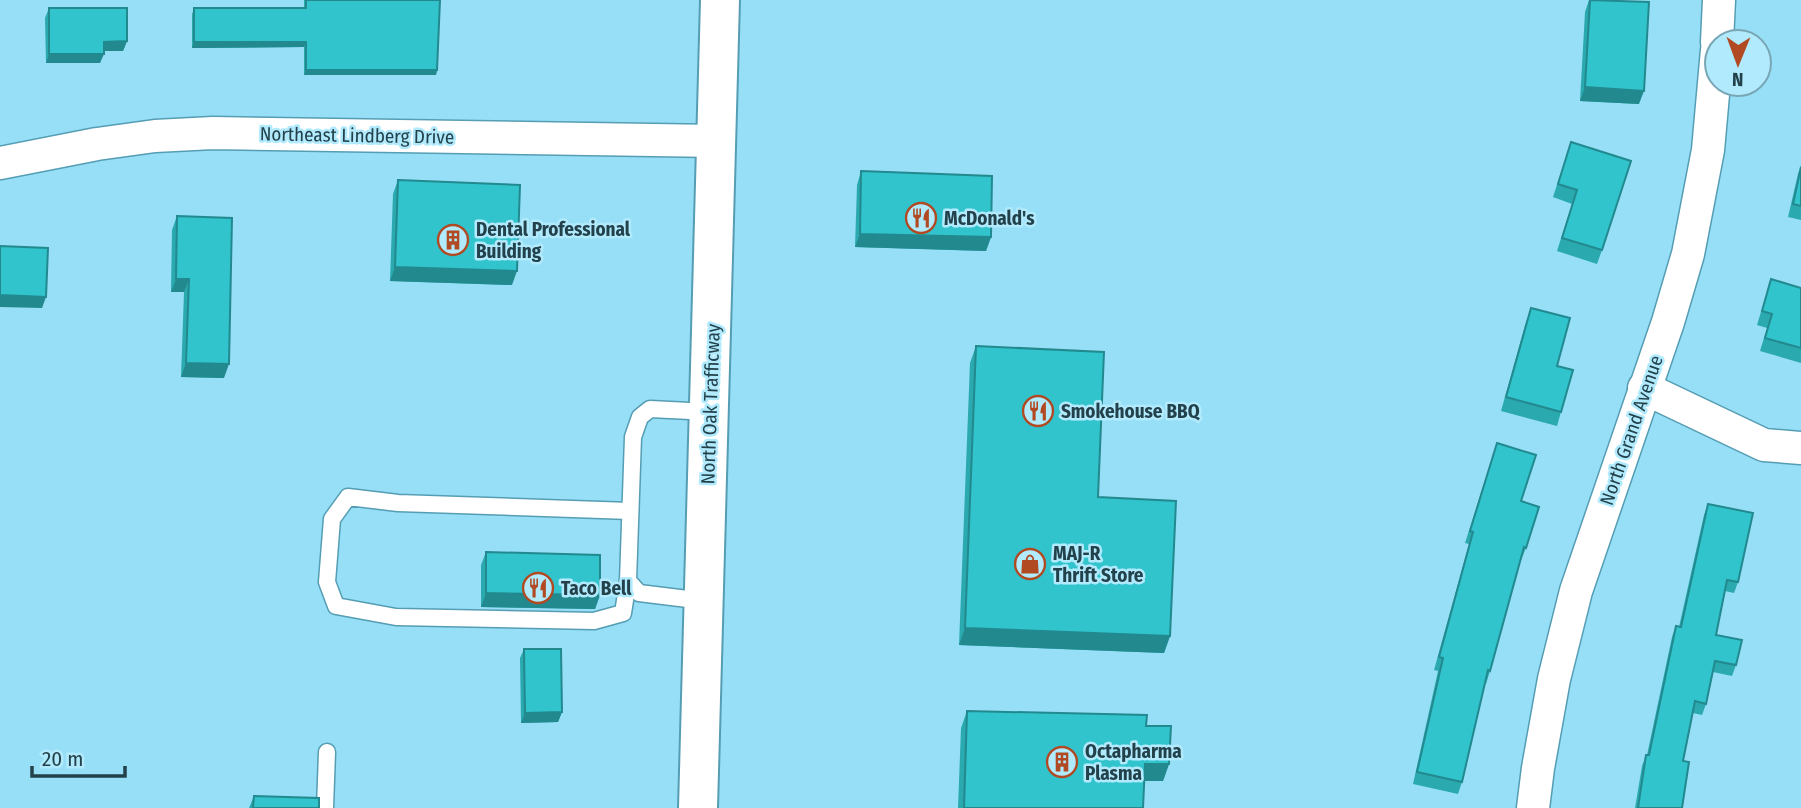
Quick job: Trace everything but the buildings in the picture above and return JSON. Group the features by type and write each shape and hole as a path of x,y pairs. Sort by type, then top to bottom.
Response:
{"main road":[{"name":"North Oak Trafficway","path":"698,808 720,0"}],"street":[{"path":"1717,28 1718,0"},
{"name":"North Grand Avenue","path":"1533,808 1554,678 1576,591 1668,322 1688,254 1709,150 1713,98"},
{"name":"Northeast Lindberg Drive","path":"0,163 97,144 155,136 213,133 717,141"},
{"path":"1644,388 1765,445 1801,449"}],"lane":[{"path":"630,511 398,503 348,497 332,519 327,582 336,606 396,617 594,621 623,614 628,581 633,437 640,416 650,410 710,412"},
{"path":"628,581 639,593 704,601"},
{"path":"325,808 327,752"}],"place":[{"name":"McDonald's","path":"921,218"},
{"name":"Dental Professional Building","path":"453,240"},
{"name":"Smokehouse BBQ","path":"1038,411"},
{"name":"MAJ-R Thrift Store","path":"1030,564"},
{"name":"Taco Bell","path":"538,588"},
{"name":"Octapharma Plasma","path":"1062,762"}]}
